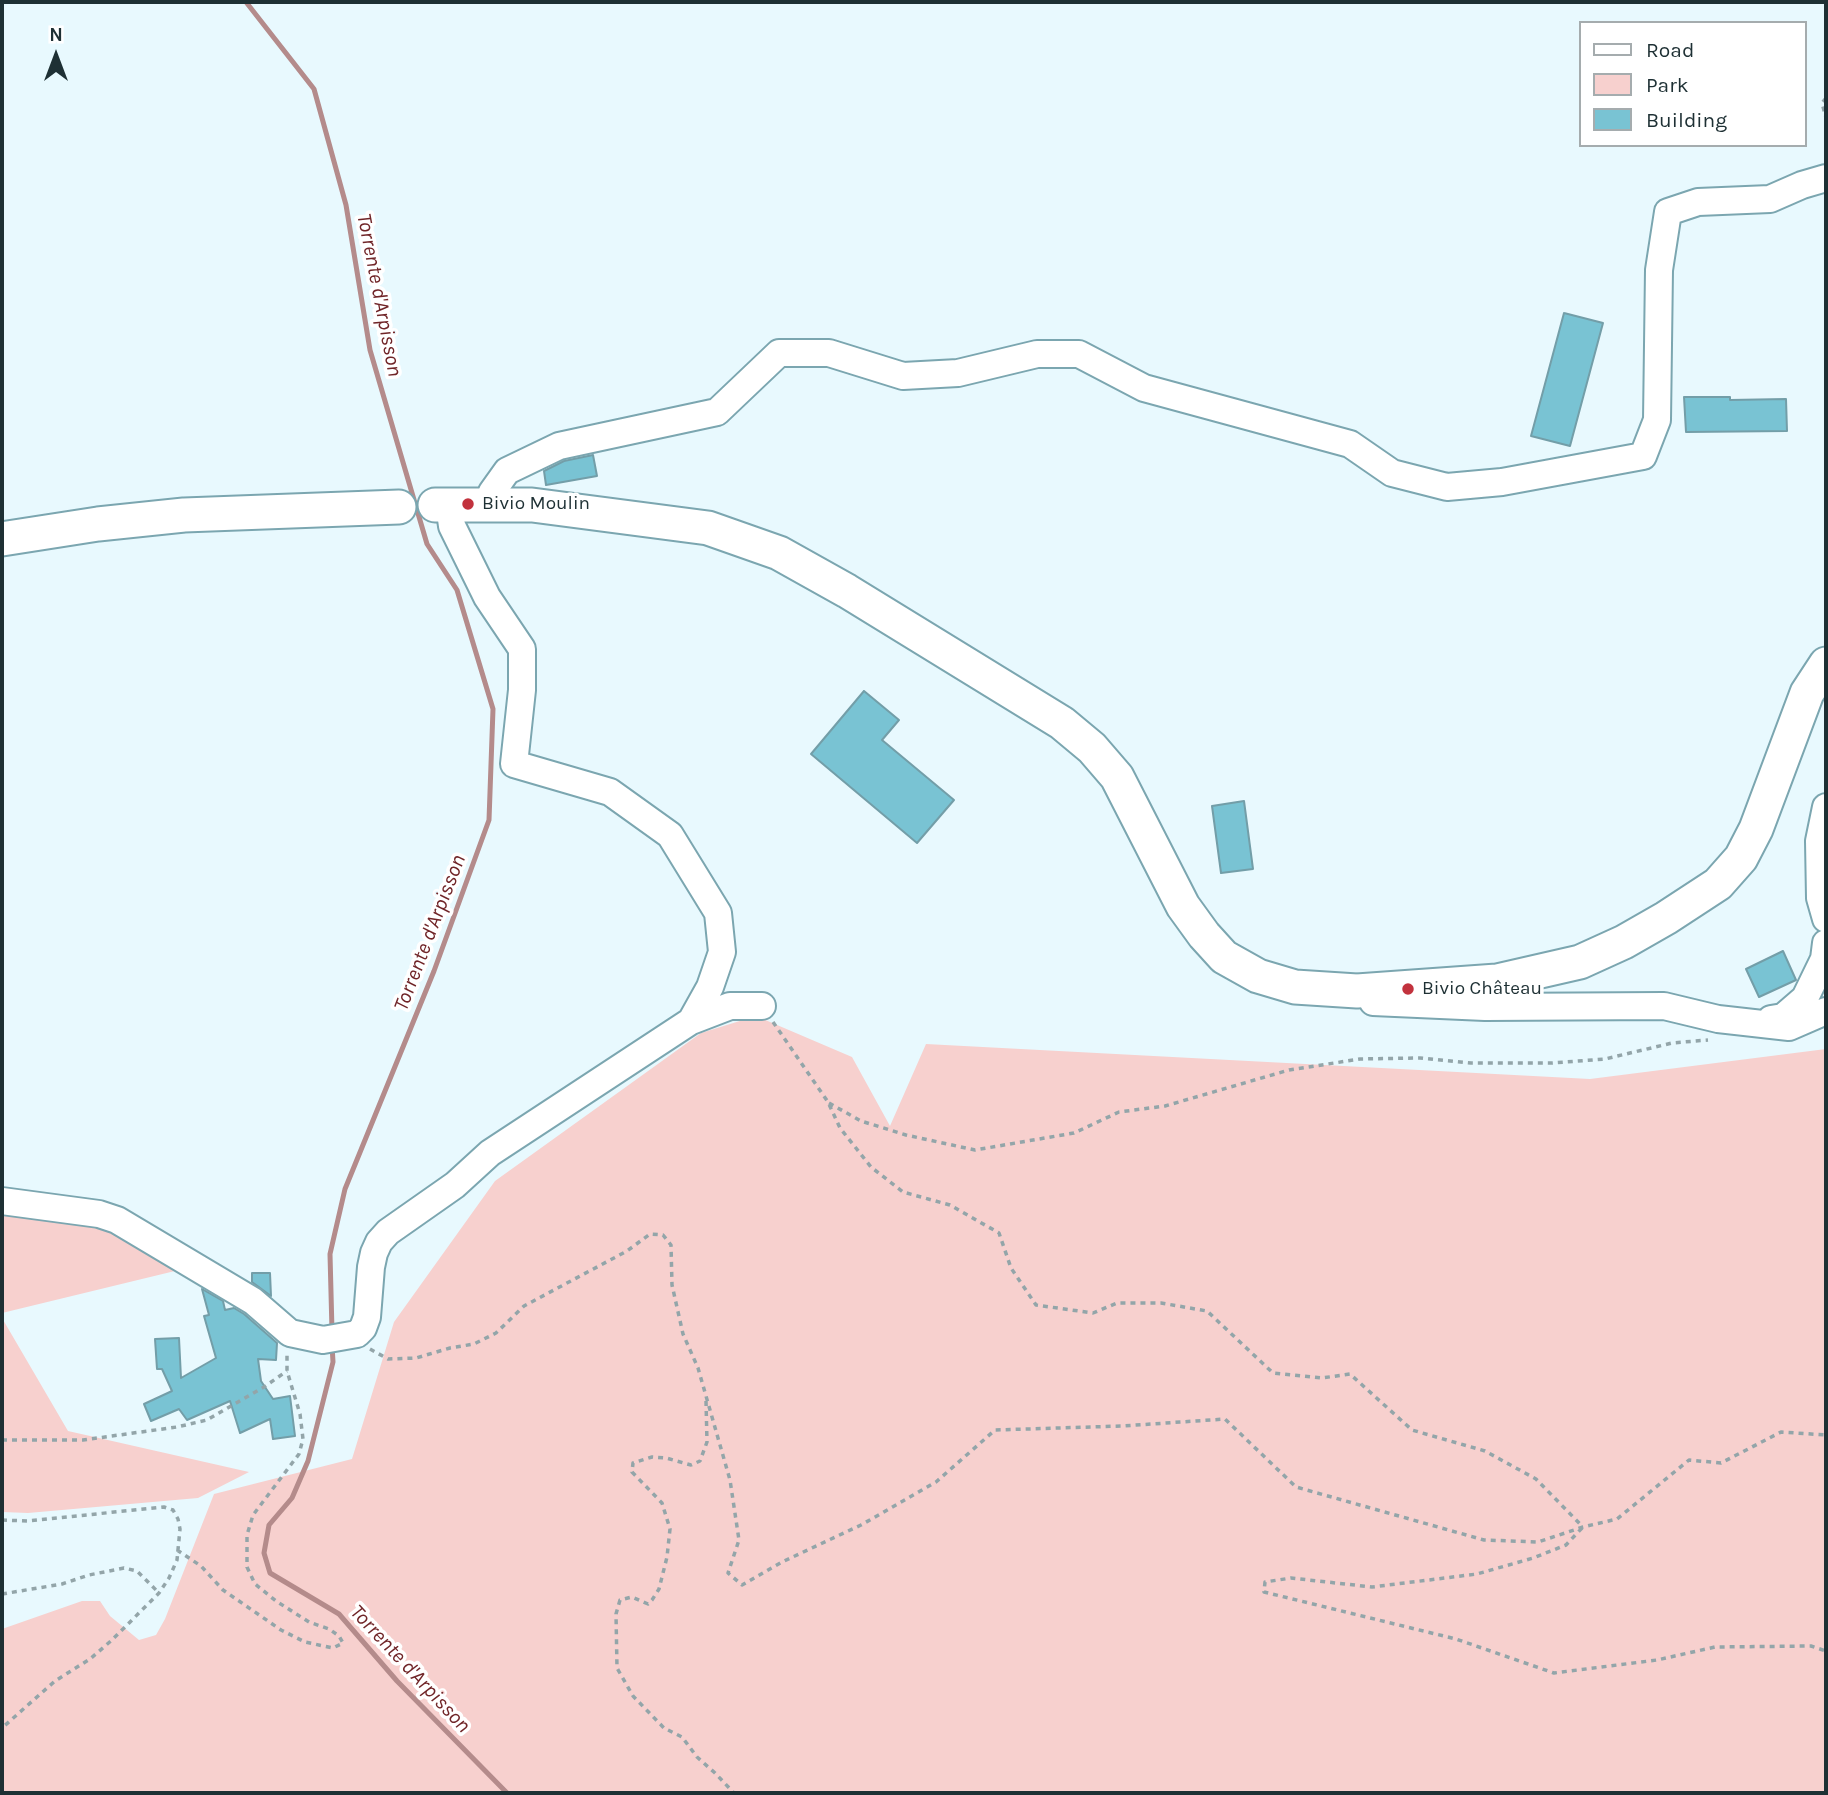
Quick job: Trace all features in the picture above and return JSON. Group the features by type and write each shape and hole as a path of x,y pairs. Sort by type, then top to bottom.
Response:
{"main road":[{"path":"442,505 532,505 708,528 779,553 847,591 1062,723 1092,748 1117,777 1183,906 1204,935 1224,957 1258,976 1295,986 1357,990 1408,989 1497,981 1580,962 1624,942 1718,884 1741,858 1756,829 1807,693 1826,664"},
{"path":"2,539 98,524 184,515 400,507"}],"street":[{"path":"487,504 507,471 559,446 717,412 779,353 829,353 903,376 958,373 1037,354 1079,354 1144,388 1350,444 1392,473 1447,487 1502,482 1643,456 1657,420 1659,270 1668,212 1698,202 1770,199 1826,178"},
{"path":"400,507 442,505 487,597 522,649 522,690 514,764 611,792 670,835 718,913 722,952 710,987 691,1021"},
{"path":"1826,807 1819,841 1820,898 1826,919"},
{"path":"1752,1023 1783,1017 1805,998 1824,959 1826,943"},
{"path":"1357,990 1362,1001 1375,1003 1485,1007 1664,1006 1718,1019 1789,1027 1826,1011"},
{"path":"2,1201 99,1214 117,1220 253,1301 290,1333 342,1337 367,1317 374,1253 388,1232 455,1185 490,1153 691,1021 730,1006 762,1006"}],"path":[{"path":"1826,98 1822,103 1826,118"},
{"path":"762,1006 828,1102 840,1128 871,1167 903,1192 950,1205 999,1233 1011,1268 1036,1305 1093,1313 1117,1303 1161,1303 1207,1311 1273,1373 1322,1378 1350,1374 1412,1430 1485,1451 1536,1479 1583,1527"},
{"path":"828,1102 861,1121 906,1135 975,1150 1074,1133 1119,1112 1165,1106 1301,1068 1360,1059 1420,1058 1471,1063 1566,1062 1605,1059 1672,1044 1718,1039"},
{"path":"342,1337 388,1359 416,1358 474,1344 496,1334 524,1306 627,1251 650,1234 663,1235 671,1245 672,1285 683,1334 698,1368 730,1480 739,1540 728,1573 742,1585 782,1562 861,1525 936,1482 995,1430 1225,1419 1296,1487 1484,1540 1538,1542 1617,1519 1689,1460 1721,1463 1781,1432 1826,1435"},
{"path":"2,1440 83,1440 177,1427 207,1420 264,1388 287,1371 300,1414 303,1439 299,1454 253,1515 247,1535 247,1567 255,1584 276,1601 309,1622 329,1629 340,1636 343,1643 332,1648 305,1642 281,1630 223,1590 201,1566 177,1550"},
{"path":"706,1398 707,1442 700,1461 691,1465 652,1457 633,1463 632,1472 662,1503 670,1529 667,1557 659,1588 652,1600 648,1604 632,1597 620,1600 616,1614 617,1668 633,1696 664,1728 682,1737 697,1757 734,1793"},
{"path":"2,1520 27,1521 164,1507 173,1510 178,1518 177,1560 159,1593 90,1659 55,1681 2,1728"},
{"path":"1583,1527 1566,1545 1533,1558 1477,1574 1372,1587 1291,1577 1265,1582 1264,1592 1456,1639 1554,1673 1657,1660 1715,1647 1811,1646 1826,1651"},
{"path":"2,1594 62,1584 124,1568 136,1571 159,1593"}],"green space":[{"path":"756,1016 852,1057 890,1126 926,1044 1590,1079 1826,1049 1826,1793 2,1793 2,1629 82,1601 100,1601 110,1616 139,1640 156,1635 165,1619 214,1494 352,1459 394,1322 495,1181 701,1033"},
{"path":"2,1209 108,1227 179,1270 2,1313"},
{"path":"2,1318 68,1431 249,1472 198,1498 28,1513 2,1512"}],"building":[{"path":"1564,313 1603,323 1570,446 1531,436"},
{"path":"1684,397 1786,399 1787,431 1686,432"},
{"path":"593,455 597,476 546,485 544,471 564,461"},
{"path":"864,691 899,720 882,740 954,800 917,843 811,754"},
{"path":"1244,801 1253,869 1221,873 1212,806"},
{"path":"1783,951 1796,980 1759,997 1746,969"},
{"path":"252,1273 270,1273 271,1296 252,1282"},
{"path":"202,1289 223,1301 225,1310 234,1308 244,1314 277,1343 276,1360 258,1359 261,1381 273,1399 290,1396 295,1436 273,1439 270,1419 240,1433 230,1401 187,1420 179,1409 151,1421 144,1404 172,1391 162,1369 157,1369 155,1339 179,1338 181,1378 216,1358 204,1316 209,1315"}],"waterway":[{"name":"Torrente d'Arpisson","path":"246,2 314,89 346,205 370,350 427,544 457,590 493,709 489,820 434,971 345,1189 330,1254 332,1331"},
{"name":"Torrente d'Arpisson","path":"332,1345 333,1362 308,1461 292,1498 269,1525 264,1553 270,1573 339,1614 397,1681 507,1793"}],"place":[{"name":"Bivio Moulin","path":"468,504"},
{"name":"Bivio Château","path":"1408,989"}]}
